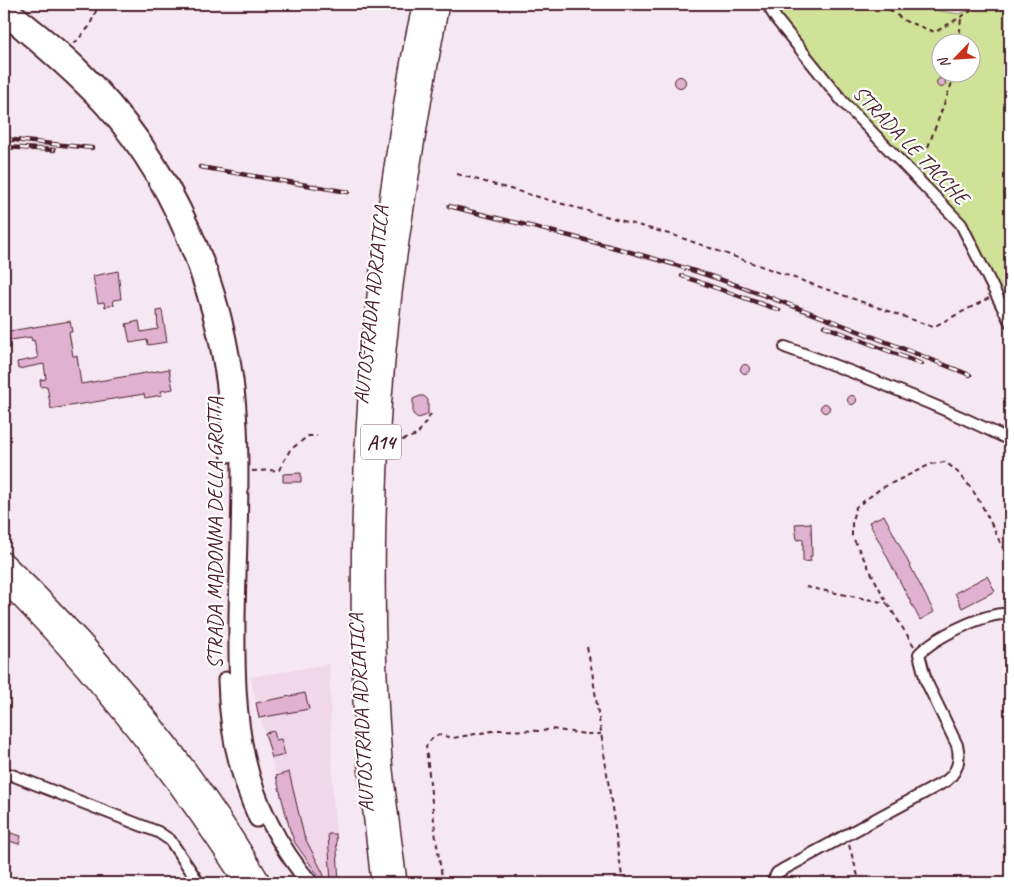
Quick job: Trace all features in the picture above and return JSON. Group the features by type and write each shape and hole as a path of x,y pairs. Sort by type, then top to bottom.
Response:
{"highway":[{"name":"AUTOSTRADA ADRIATICA","path":"381,883 363,700 362,559 366,415 383,238 423,4"},
{"name":"AUTOSTRADA ADRIATICA","path":"397,883 382,760 378,689 379,477 387,350 395,269 416,125 439,4"},
{"path":"4,562 80,640 124,691 206,800 261,883"},
{"path":"4,581 49,626 128,718 189,799 245,883"}],"main road":[{"name":"STRADA MADONNA DELLA GROTTA","path":"5,4 66,54 103,92 150,152 183,208 202,251 219,302 231,353 239,419 237,677 240,728 252,780 262,804 284,848 310,883"},
{"name":"STRADA MADONNA DELLA GROTTA","path":"4,17 103,107 123,133 156,182 174,216 204,290 219,345 229,424 226,682 231,736 240,776 256,817 280,860 297,883"}],"street":[{"name":"STRADA LE TACCHE","path":"767,4 777,20 843,102 960,224 994,295 1010,322"},
{"path":"785,347 908,393 956,413 1010,440"},
{"path":"772,883 777,873 954,774 959,755 957,745 926,681 919,654 927,645 978,619 1001,613 1010,614"},
{"path":"4,772 158,832 170,840 199,883"}],"path":[{"path":"66,54 89,27 100,4"},
{"path":"882,4 905,21 935,32 961,18 979,4"},
{"path":"960,32 961,18"},
{"path":"928,147 952,82"},
{"path":"457,174 676,236 933,327 994,295"},
{"path":"402,440 417,435 433,411"},
{"path":"239,472 279,470 290,450 308,436 317,436"},
{"path":"919,654 887,603 852,536 852,520 856,507 864,500 931,464 945,462 962,476 971,488 1010,562"},
{"path":"806,587 887,603"},
{"path":"587,647 623,883"},
{"path":"443,883 436,839 426,746 430,740 440,735 453,738 498,730 543,731 552,729 585,734 601,734"},
{"path":"846,835 860,883"}],"shaded area":[{"path":"329,664 333,796 339,883 325,883 295,843 250,677"}],"green space":[{"path":"773,4 897,4 959,14 976,8 979,4 1010,4 1010,321 961,224 843,102"}],"building":[{"path":"678,77 682,77 685,82 684,86 678,87 675,84 675,80"},
{"path":"937,82 945,82 941,88 936,83"},
{"path":"118,271 121,299 113,300 114,305 105,307 104,302 98,303 93,276"},
{"path":"162,310 167,342 148,345 147,340 130,343 126,324 139,321 141,332 158,329 157,311"},
{"path":"70,321 72,332 69,332 73,356 77,356 81,384 169,369 173,389 161,391 162,395 145,398 144,394 51,409 47,386 41,387 40,380 46,379 44,364 18,369 17,362 38,358 34,340 32,341 31,337 10,340 4,336 4,332"},
{"path":"745,365 749,369 745,373 741,369"},
{"path":"852,395 857,400 852,405 847,400"},
{"path":"424,396 428,400 428,415 418,418 413,414 413,399"},
{"path":"825,403 830,408 825,413 820,408"},
{"path":"301,473 301,482 283,482 283,474"},
{"path":"884,515 934,612 920,620 869,522"},
{"path":"811,523 811,561 803,562 803,539 797,540 795,524"},
{"path":"987,576 995,591 962,608 955,593"},
{"path":"305,693 309,709 259,718 256,703"},
{"path":"274,731 276,740 281,739 285,755 272,758 265,733"},
{"path":"289,772 304,836 324,875 320,878 295,843 290,830 276,776"},
{"path":"11,833 21,836 19,844 9,841"},
{"path":"328,834 336,834 339,882 331,883"}],"railway":[{"path":"4,139 92,148"},
{"path":"4,147 54,150"},
{"path":"200,167 348,192"},
{"path":"449,206 585,240 686,268 782,302 970,375"},
{"path":"682,276 779,310"},
{"path":"824,326 922,364"}]}
